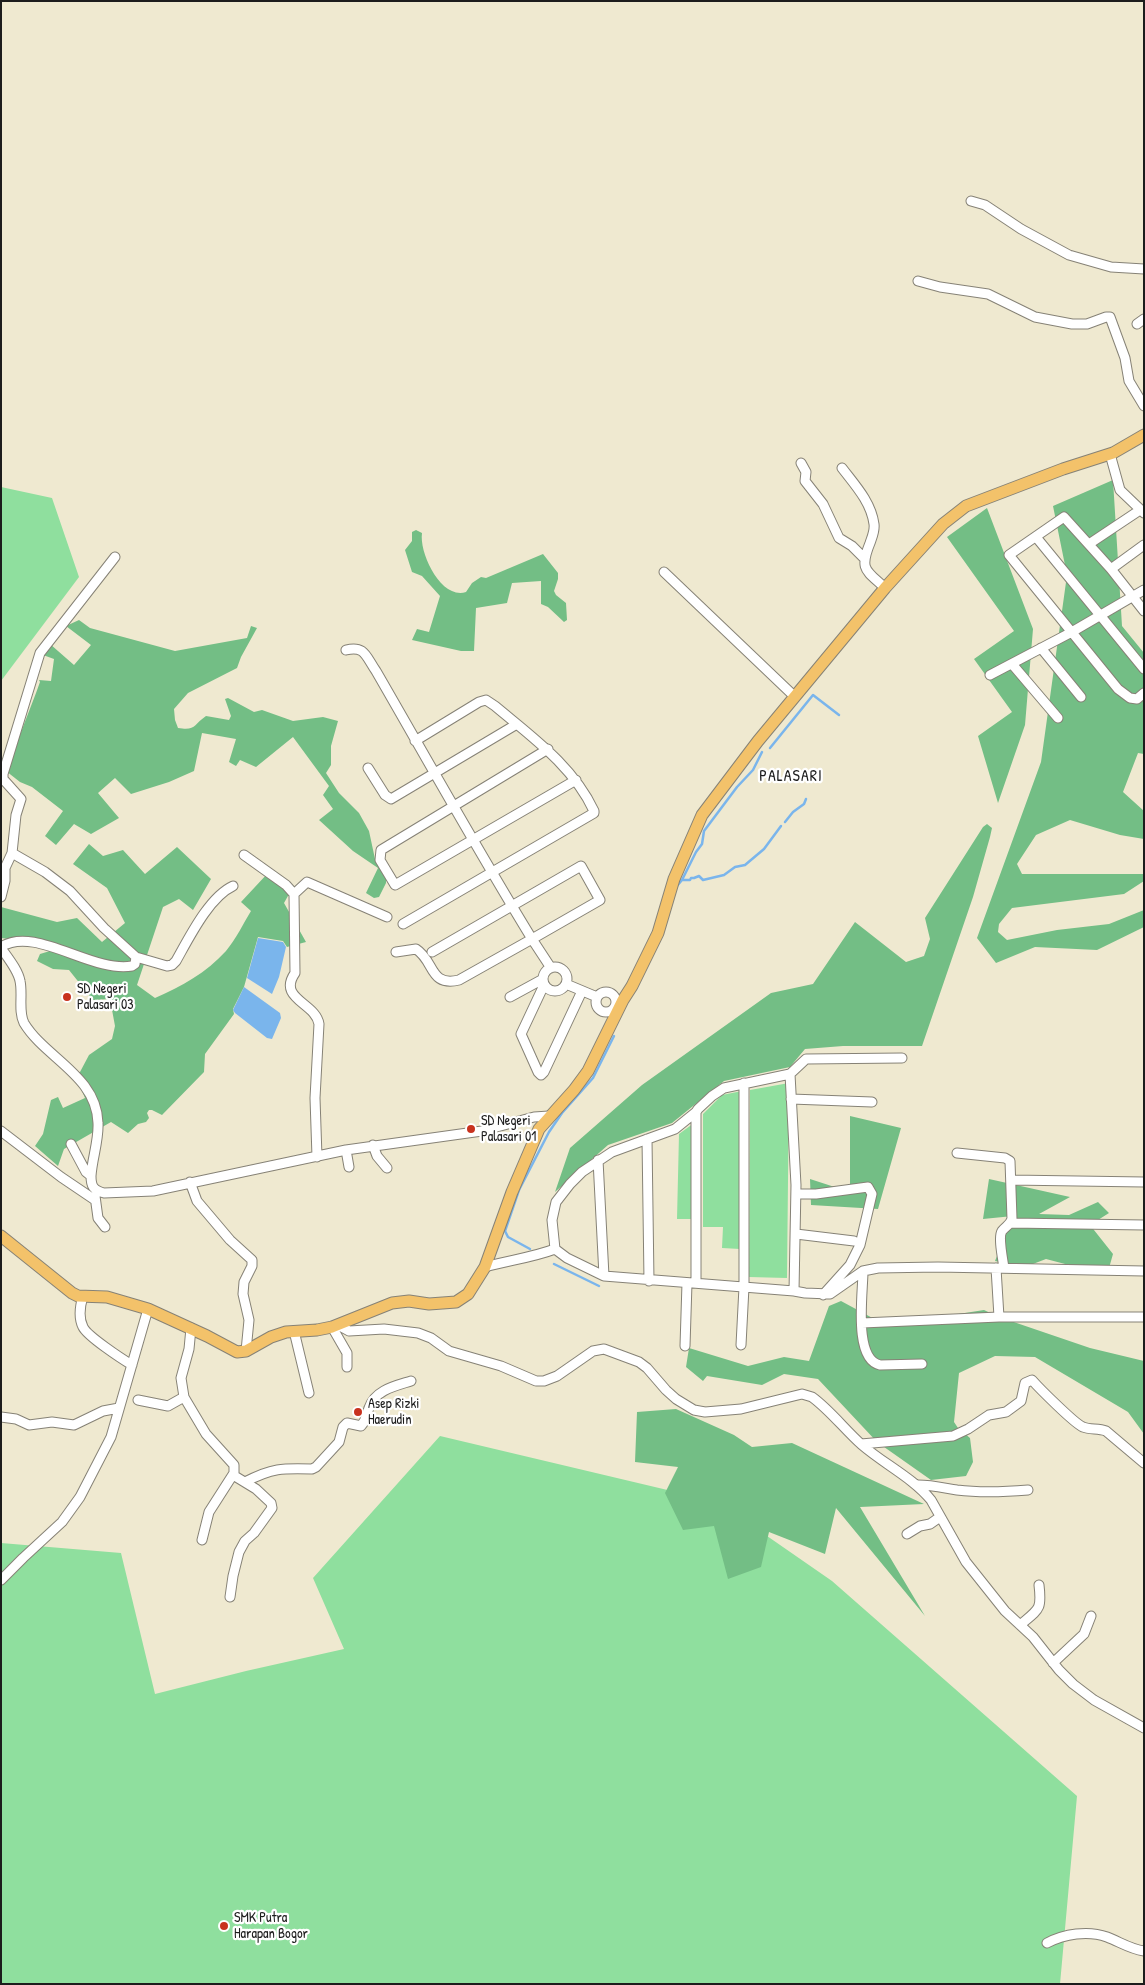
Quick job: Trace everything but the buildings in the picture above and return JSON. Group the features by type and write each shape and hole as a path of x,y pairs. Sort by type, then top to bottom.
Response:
{"main road":[{"path":"1,1236 21,1250 72,1294 107,1297 148,1309 192,1328 237,1352 246,1352 286,1332 318,1330 335,1326 392,1303 429,1304 456,1302 468,1294 485,1267 533,1141 549,1116 574,1090 588,1071 616,1008 632,986 658,933 674,879 702,814 794,696 885,588 943,524 966,506 1063,469 1110,454 1144,435"}],"street":[{"path":"971,201 985,206 1055,249 1069,255 1111,267 1144,269"},
{"path":"918,281 940,287 988,294 1036,317 1072,324 1087,324 1110,317 1125,358 1129,381 1144,406"},
{"path":"1089,544 1142,512 1120,490 1110,454"},
{"path":"801,463 806,472 805,481 822,504 835,533 864,558"},
{"path":"842,468 860,490 874,522 873,533 864,558 866,569 885,588"},
{"path":"1144,612 1064,516 1009,555 1070,633 1122,694 1137,699 1144,693"},
{"path":"1036,536 1144,669"},
{"path":"1110,569 1144,545"},
{"path":"1,897 5,881 5,868 12,853 16,815 21,799 18,793 5,782 3,774 40,653 115,557"},
{"path":"664,572 794,696"},
{"path":"990,675 1070,633 1144,590"},
{"path":"346,650 356,647 361,650 376,671 492,874 550,968"},
{"path":"1041,648 1081,697"},
{"path":"1012,664 1058,718"},
{"path":"403,924 594,813 591,804 576,780 548,749 486,700 479,702 415,741"},
{"path":"368,768 385,795 391,799 517,724"},
{"path":"548,749 381,850 380,860 395,884 576,780"},
{"path":"12,853 44,872 76,896 90,914 136,957 167,966 172,965 213,902 224,890 233,886"},
{"path":"244,855 286,885 294,894 295,973 289,987 318,1017 319,1024 315,1098 316,1157"},
{"path":"396,952 416,950 425,956 435,976 444,981 453,982 460,980 600,900 581,866 513,907 432,952"},
{"path":"294,894 307,882 387,917"},
{"path":"104,1227 98,1218 96,1196 91,1185 98,1123 96,1111 91,1098 78,1077 37,1041 23,1021 19,977 1,948 7,944 22,941 42,943 98,964 126,967 135,964 136,957"},
{"path":"544,982 554,991 562,989 567,979 564,972 558,967 550,968 545,973 544,982 520,1034 538,1072 541,1074 544,1072 582,991"},
{"path":"510,997 544,982"},
{"path":"566,984 597,997"},
{"path":"602,992 611,993 615,998 616,1008 606,1011 600,1009 596,1004 597,997 602,992"},
{"path":"902,1058 806,1059 790,1074 724,1088 675,1128 612,1152 598,1160 570,1184 556,1202 552,1220 555,1249 567,1258 604,1276 823,1295 834,1292 863,1271 878,1268 1144,1271"},
{"path":"790,1074 796,1194 794,1291"},
{"path":"741,1345 744,1287 744,1083"},
{"path":"791,1099 872,1102"},
{"path":"685,1346 691,1283 696,1112"},
{"path":"1,1131 61,1177 96,1196 153,1191 346,1150 482,1131 534,1117 549,1116"},
{"path":"647,1139 649,1281"},
{"path":"72,1144 86,1172 91,1176"},
{"path":"373,1145 377,1156 387,1168"},
{"path":"346,1150 349,1167"},
{"path":"957,1153 1007,1159 1010,1164 1010,1223 1000,1236 999,1317"},
{"path":"598,1160 604,1276"},
{"path":"1011,1180 1144,1182"},
{"path":"190,1182 197,1201 230,1240 252,1260 252,1266 244,1282 243,1294 248,1320 246,1352"},
{"path":"796,1194 816,1194 868,1187 872,1194 860,1245 850,1265 823,1295"},
{"path":"1010,1223 1144,1225"},
{"path":"796,1234 854,1241"},
{"path":"485,1267 507,1260 531,1258 555,1249"},
{"path":"863,1271 862,1323 864,1348 867,1356 874,1363 922,1364"},
{"path":"83,1296 80,1313 83,1327 132,1365"},
{"path":"1,1580 62,1522 74,1506 111,1436 148,1309"},
{"path":"862,1323 999,1317 1144,1317"},
{"path":"335,1326 348,1352 348,1367"},
{"path":"335,1326 349,1331 384,1328 418,1333 431,1338 449,1351 502,1366 536,1381 544,1381 557,1376 594,1351 604,1349 639,1362 676,1399 694,1410 705,1412 741,1409 793,1395 805,1394 820,1402 840,1425 861,1444 918,1486 931,1500 966,1562 1005,1611 1033,1637 1053,1663 1073,1684 1094,1700 1144,1728"},
{"path":"192,1328 189,1349 181,1378 184,1397 206,1434 234,1465 233,1475 209,1512 202,1540"},
{"path":"294,1331 309,1393"},
{"path":"861,1444 953,1436 990,1415 1006,1412 1021,1401 1025,1383 1030,1379 1070,1416 1076,1424 1086,1429 1100,1428 1106,1431 1144,1463"},
{"path":"245,1482 279,1468 316,1468 339,1442 346,1423 362,1426 367,1420 369,1405 386,1388 411,1381"},
{"path":"138,1400 168,1406 184,1397"},
{"path":"1,1417 29,1425 52,1422 74,1425 103,1411 119,1408"},
{"path":"230,1597 232,1576 239,1552 245,1541 254,1533 272,1508 271,1503 233,1475"},
{"path":"918,1486 934,1485 957,1490 999,1492 1028,1490"},
{"path":"907,1534 920,1526 930,1524 940,1517"},
{"path":"1020,1625 1037,1611 1041,1604 1039,1585"},
{"path":"1053,1663 1084,1634 1091,1616"},
{"path":"1047,1943 1066,1934 1106,1936 1132,1949 1144,1951"}],"green space":[{"path":"1113,480 1122,626 1144,653 1144,754 1138,753 1123,792 1144,811 1144,839 1120,835 1070,820 1036,835 1017,864 1022,874 1144,874 1144,881 1124,894 1012,908 999,924 998,932 1007,940 1057,930 1109,924 1144,910 1144,927 1097,950 1035,947 996,963 977,938 1041,762 1067,575 1053,506"},
{"path":"1,487 52,498 79,577 1,681"},
{"path":"987,508 1033,629 1025,725 998,803 978,736 1012,712 974,659 1014,631 947,537"},
{"path":"416,530 422,533 424,552 434,573 448,589 457,593 466,592 472,583 481,577 486,578 543,554 558,573 554,591 566,603 567,620 564,622 548,607 541,604 541,581 512,583 507,603 476,608 474,651 461,651 412,640 417,629 429,632 440,596 422,576 412,572 405,550 412,541 412,532"},
{"path":"79,620 90,628 175,651 247,638 251,626 257,628 237,668 188,693 174,709 178,728 191,728 206,716 229,720 231,716 225,699 228,698 254,712 262,710 293,721 323,717 338,721 331,746 331,765 326,773 339,793 359,813 369,831 375,859 386,872 386,883 379,897 374,898 366,893 378,868 353,851 319,820 333,809 323,795 329,786 293,737 256,767 240,760 236,766 229,762 236,739 202,733 194,771 169,782 131,794 115,778 98,793 119,818 91,834 74,824 56,845 45,836 63,811 32,787 20,782 6,771 40,682 39,680 51,681 54,659 43,655 50,644 74,665 91,645 66,626"},
{"path":"987,824 992,828 973,897 922,1046 843,1046 805,1049 790,1067 724,1081 672,1123 608,1145 555,1192 570,1148 642,1085 771,993 813,984 855,922 906,962 924,956 930,939 925,918 983,827"},
{"path":"89,844 103,856 123,850 145,874 177,847 211,879 193,910 179,899 163,907 137,985 155,998 193,978 226,951 251,911 241,902 268,873 293,887 284,903 306,942 287,947 283,941 258,937 244,987 233,1009 234,1014 205,1054 204,1072 162,1115 149,1110 147,1113 149,1118 146,1122 138,1124 128,1133 111,1122 64,1149 58,1166 35,1146 43,1134 51,1100 58,1097 63,1108 85,1098 75,1074 80,1072 89,1055 112,1039 115,1026 110,999 93,1000 69,970 53,969 37,961 40,954 50,951 49,944 1,938 1,907 57,922 77,918 102,942 125,923 107,888 73,864"},
{"path":"789,1083 787,1278 749,1277 750,1090"},
{"path":"742,1091 740,1249 722,1248 723,1227 703,1227 703,1114 722,1095"},
{"path":"850,1116 901,1128 878,1209 811,1205 810,1179 850,1192"},
{"path":"694,1123 695,1219 677,1219 679,1134"},
{"path":"989,1179 1070,1197 1039,1214 1069,1215 1098,1202 1109,1213 1090,1225 1113,1254 1107,1275 1046,1259 1025,1267 995,1261 1013,1216 983,1219"},
{"path":"841,1301 878,1321 920,1320 984,1310 999,1317 1090,1348 1144,1361 1144,1434 1128,1412 1035,1357 995,1356 959,1373 954,1422 970,1438 973,1462 966,1476 931,1480 877,1442 818,1379 784,1374 762,1385 707,1376 703,1381 686,1367 689,1348 748,1366 784,1357 809,1361 829,1306"},
{"path":"676,1409 734,1435 752,1447 792,1443 924,1504 860,1507 925,1616 836,1508 825,1554 769,1532 761,1567 728,1579 714,1526 683,1530 665,1493 678,1467 635,1462 637,1412"},
{"path":"440,1436 718,1502 832,1581 1077,1796 1060,1984 1,1984 1,1543 121,1553 155,1694 344,1649 313,1578"}],"water":[{"path":"258,938 283,942 286,947 279,977 272,994 247,978"},
{"path":"244,987 280,1013 281,1018 272,1039 267,1038 233,1010"}],"waterway":[{"path":"770,748 813,695 839,715"},
{"path":"677,886 702,844 704,831 737,787 753,770 762,752"},
{"path":"785,822 793,812 804,804 806,799"},
{"path":"682,880 690,880 699,876 703,880 724,875 735,867 745,865 764,849 781,826"},
{"path":"530,1249 508,1237 505,1231 519,1190 549,1132 562,1113 593,1078 614,1036"},
{"path":"554,1264 599,1286"}],"place":[{"name":"SD Negeri Palasari 03","path":"67,997"},
{"name":"SD Negeri Palasari 01","path":"471,1129"},
{"name":"Asep Rizki Haerudin","path":"358,1412"},
{"name":"SMK Putra Harapan Bogor","path":"224,1926"}],"district":[{"name":"PALASARI","path":"791,777"}]}
